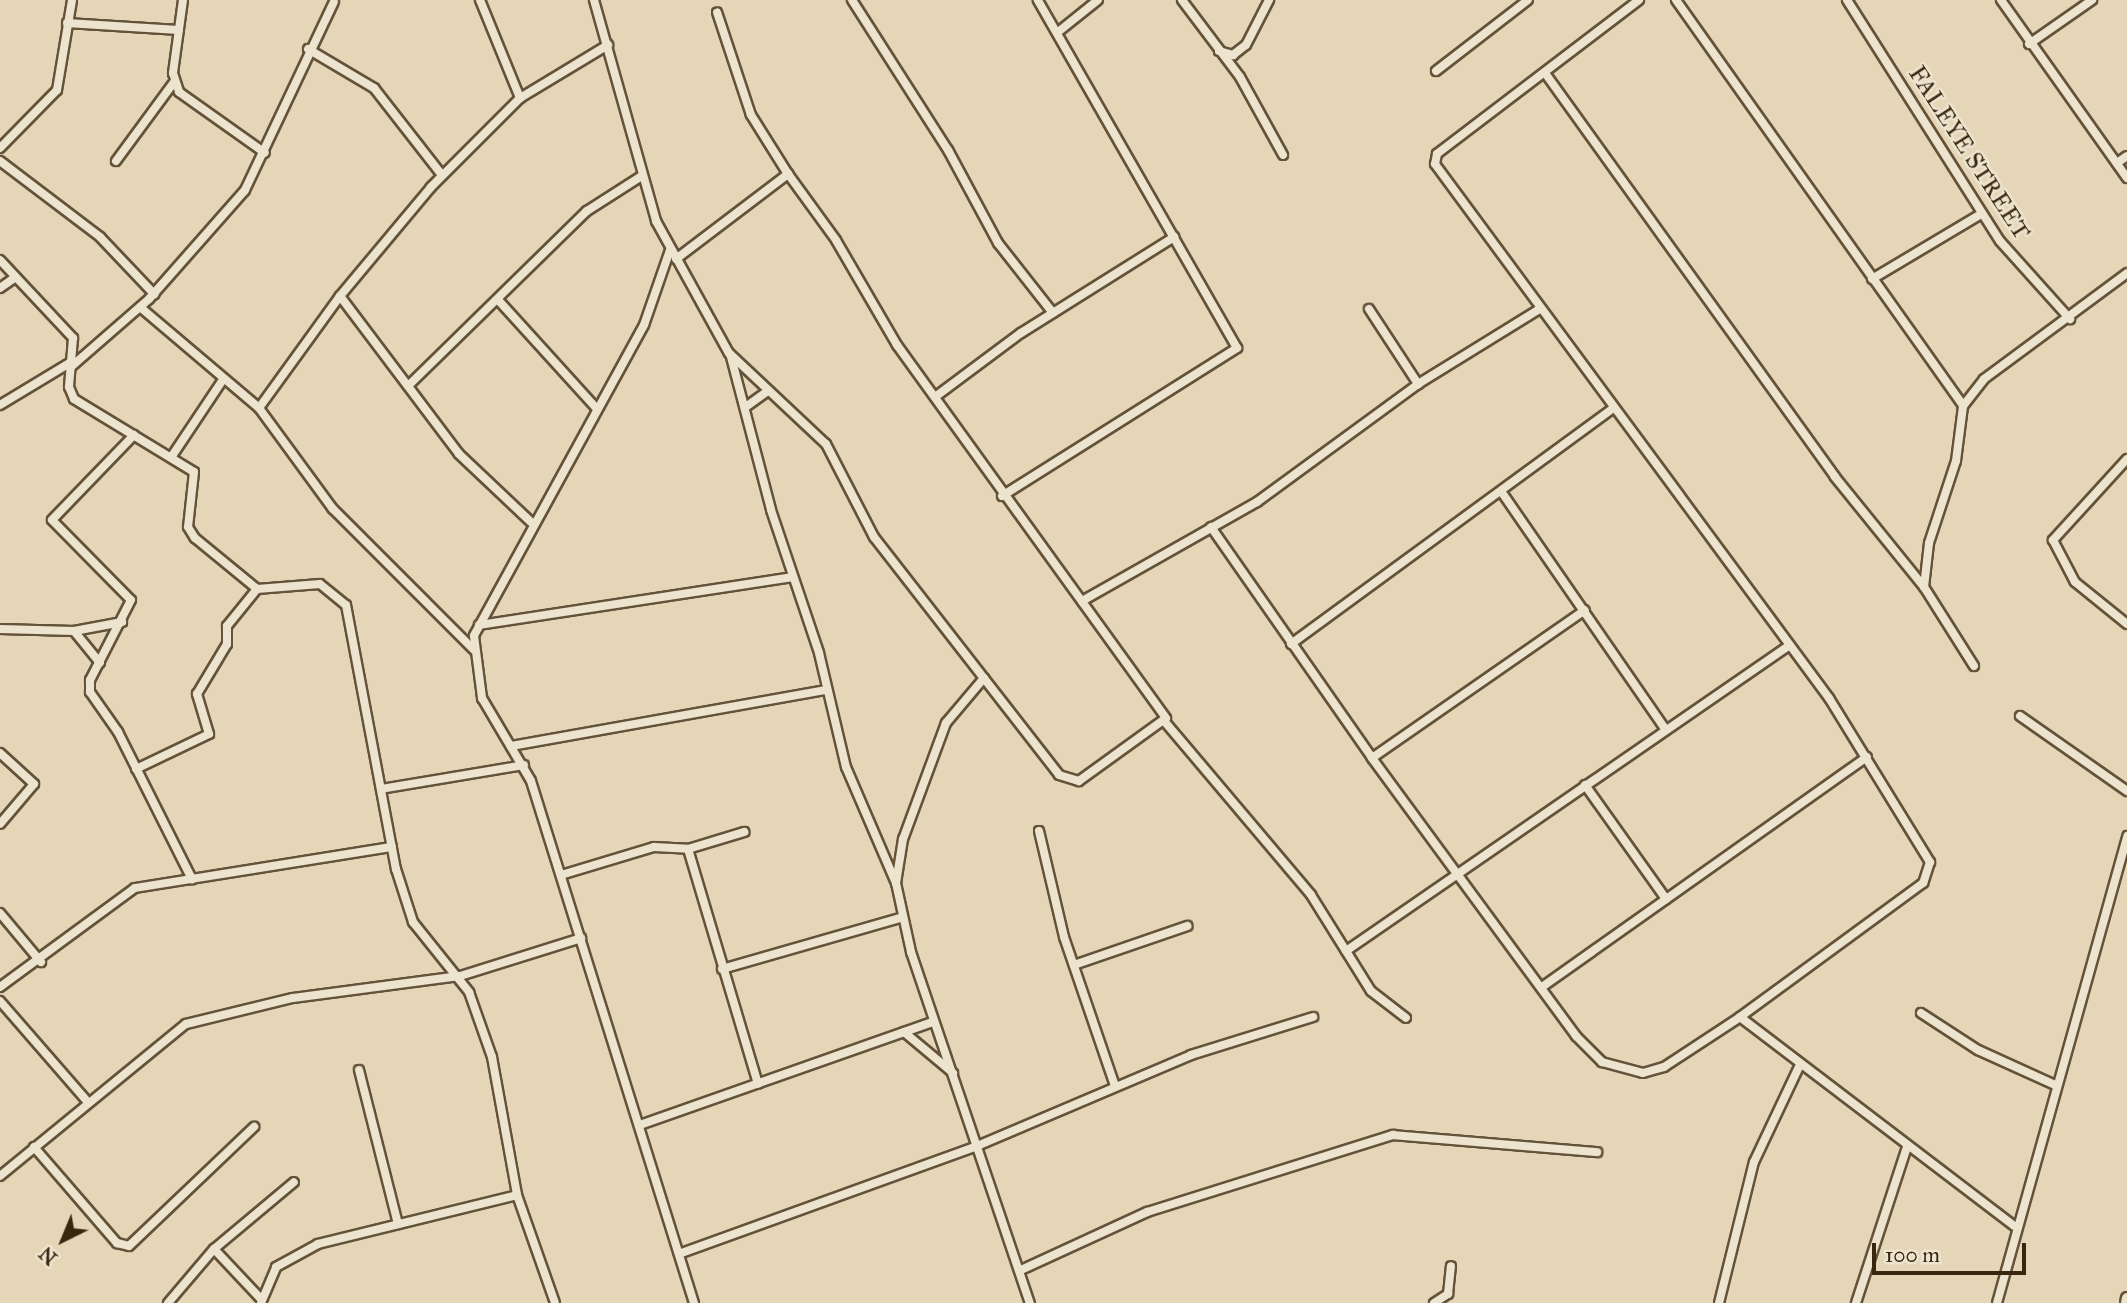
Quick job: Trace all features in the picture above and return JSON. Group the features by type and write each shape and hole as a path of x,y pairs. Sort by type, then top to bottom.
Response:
{"street":[{"path":"0,148 57,90 72,0"},
{"path":"116,161 174,82 183,0"},
{"path":"480,0 520,98"},
{"path":"594,0 608,45 640,177 670,250 729,353 747,406 754,450 846,767 897,883 903,917 933,1022 953,1073 1030,1303"},
{"path":"852,0 948,150 998,243 1053,313"},
{"path":"1002,496 1237,348 1038,0"},
{"path":"1058,32 1098,0"},
{"path":"1182,0 1219,51 1283,155"},
{"path":"1219,51 1233,55 1246,45 1269,0"},
{"path":"1436,71 1528,0"},
{"path":"1211,527 1372,758 1542,987 1602,1062 1643,1073 1680,1060 1930,876 1930,862 1867,757 1538,310 1435,164 1437,154 1639,0"},
{"path":"1676,0 1963,406"},
{"name":"FALEYE STREET","path":"1847,0 1981,214 2070,319"},
{"path":"2001,0 2029,44 2127,178"},
{"path":"2029,44 2092,0"},
{"path":"0,405 72,364 140,307 245,190 265,153 308,49 334,2"},
{"path":"717,12 751,115 1002,496 1082,601 1165,722 1286,863 1382,1003 1406,1018"},
{"path":"67,23 179,30"},
{"path":"259,408 340,296 442,176 520,98 608,45"},
{"path":"308,49 374,88 442,176"},
{"path":"1545,73 1835,477 1924,587 1973,666"},
{"path":"174,82 265,153"},
{"path":"2117,163 2127,156"},
{"path":"0,161 100,237 154,294"},
{"path":"676,259 788,174"},
{"path":"408,386 500,302 587,211 640,177"},
{"path":"1872,279 1981,214"},
{"path":"935,397 1053,313 1174,237"},
{"path":"670,250 650,313 531,522 479,625 474,650 482,698 524,765 581,938 694,1303"},
{"path":"0,260 73,338 74,399 172,456 194,472 190,532 257,589 320,584 346,605 391,846 413,922 460,976 492,1057 517,1195 555,1303"},
{"path":"1924,587 1963,406 1984,379 2070,319 2127,273"},
{"path":"0,288 16,277"},
{"path":"340,296 459,454 531,522"},
{"path":"500,302 597,409"},
{"path":"140,307 222,381 259,408 333,509 474,650"},
{"path":"1369,309 1418,384"},
{"path":"1082,601 1257,502 1418,384 1538,310"},
{"path":"729,353 766,392 826,444 873,537 1059,775 1074,782 1165,722"},
{"path":"172,456 222,381"},
{"path":"747,406 766,392"},
{"path":"1291,644 1503,494 1611,410"},
{"path":"134,435 51,516 131,600 100,663 90,692 136,769 192,879"},
{"path":"2127,459 2053,540 2075,582 2127,624"},
{"path":"1503,494 1665,729"},
{"path":"479,625 792,577"},
{"path":"136,769 209,734 197,694 227,643 227,626 257,589"},
{"path":"1372,758 1585,610"},
{"path":"0,629 74,631 122,622"},
{"path":"74,631 100,663"},
{"path":"1346,951 1787,647"},
{"path":"897,883 903,839 947,723 984,678"},
{"path":"511,746 825,690"},
{"path":"2020,716 2127,791"},
{"path":"0,753 34,784 0,824"},
{"path":"1542,987 1867,757"},
{"path":"381,789 524,765"},
{"path":"1585,785 1666,899"},
{"path":"1039,831 1074,965 1115,1086"},
{"path":"561,875 654,847 688,849 744,832"},
{"path":"1997,1303 2014,1226 2127,835"},
{"path":"0,987 41,962 121,894 192,879 391,846"},
{"path":"688,849 758,1084"},
{"path":"0,913 41,962"},
{"path":"722,969 903,917"},
{"path":"1074,965 1187,926"},
{"path":"0,1176 170,1032 210,1016 460,976 581,938"},
{"path":"0,1002 87,1101"},
{"path":"1920,1013 1978,1050 2055,1085"},
{"path":"679,1254 977,1146 1115,1086 1314,1017"},
{"path":"1741,1017 1799,1067 2014,1226"},
{"path":"640,1125 933,1022"},
{"path":"904,1032 953,1073"},
{"path":"1719,1303 1754,1162 1799,1067"},
{"path":"359,1070 398,1224"},
{"path":"34,1147 117,1243 129,1246 254,1127"},
{"path":"1021,1270 1147,1212 1393,1135 1597,1152"},
{"path":"1856,1303 1907,1147"},
{"path":"168,1303 214,1249 294,1182"},
{"path":"214,1249 261,1301 271,1272 295,1254 398,1224 517,1195"},
{"path":"1434,1303 1448,1294 1451,1266"}]}
